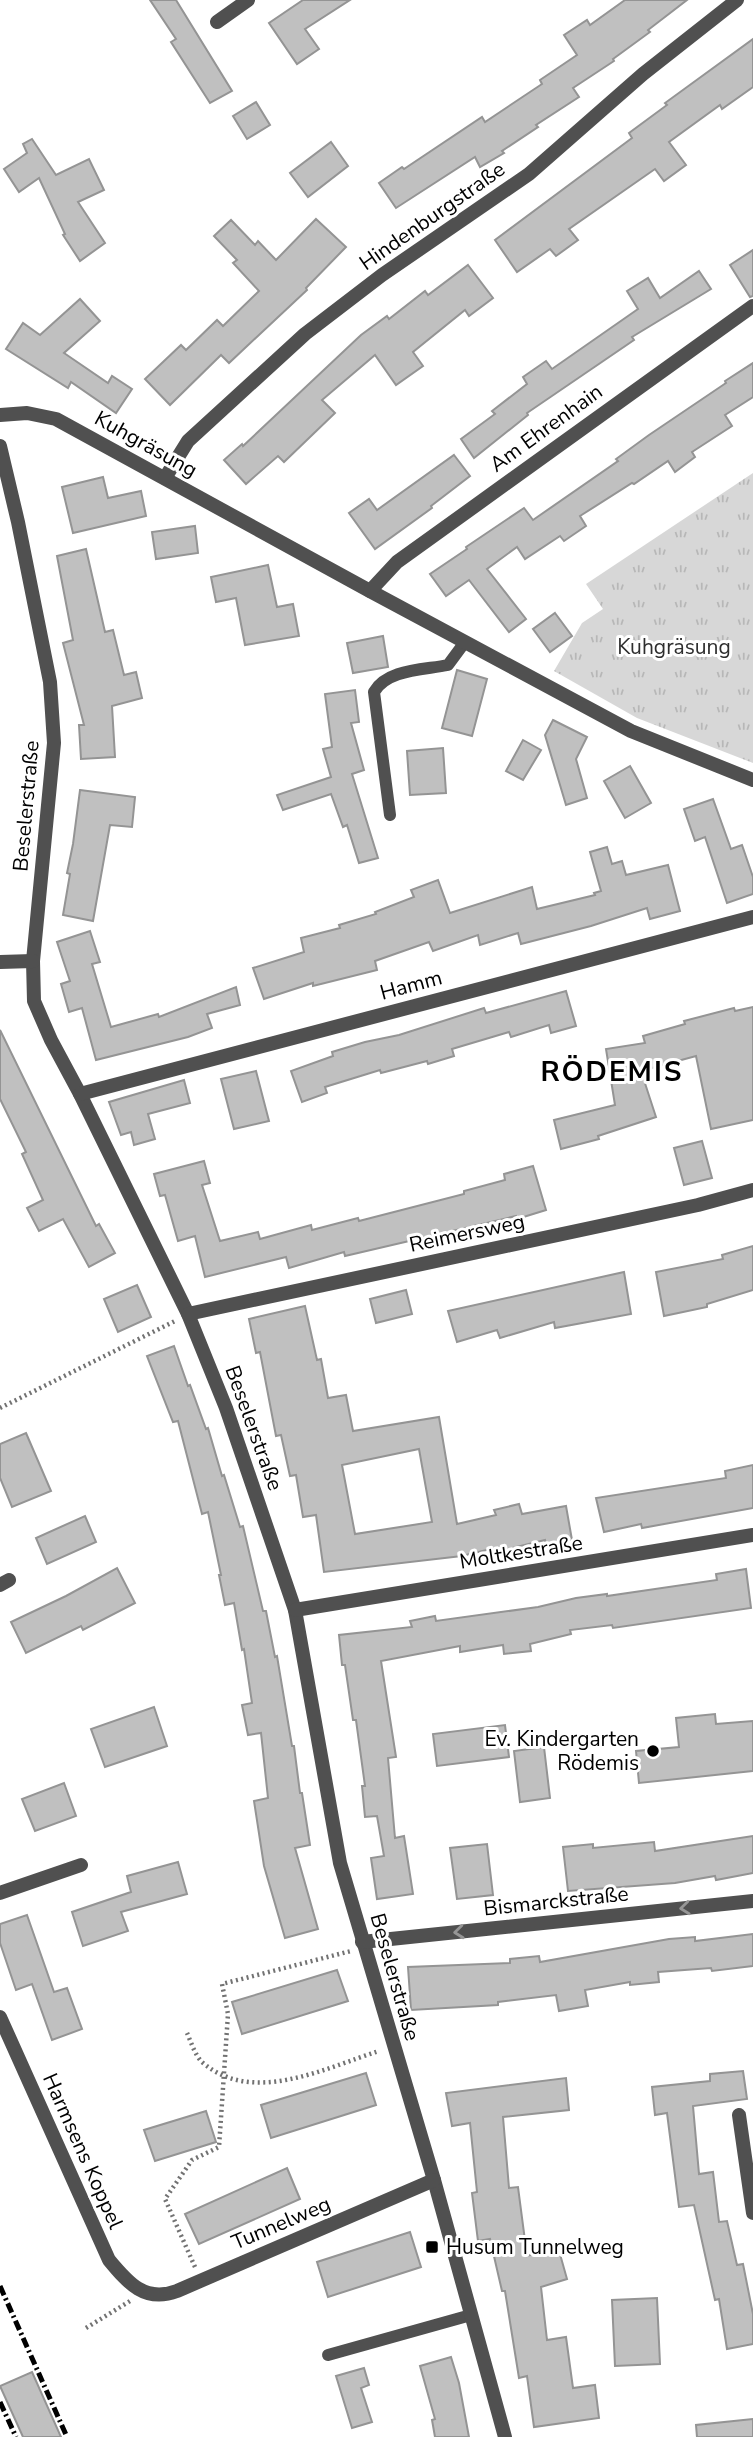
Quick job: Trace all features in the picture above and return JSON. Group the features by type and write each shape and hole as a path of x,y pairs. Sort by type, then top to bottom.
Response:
{"street":[{"path":"217,22 248,0"},
{"name":"Hindenburgstraße","path":"165,478 188,441 305,334 382,275 529,174 643,74 737,0"},
{"name":"Am Ehrenhain","path":"370,592 397,562 753,306"},
{"name":"Kuhgräsung","path":"0,415 27,413 56,419 370,592 631,731 753,780"},
{"name":"Beselerstraße","path":"0,446 50,682 54,743 33,961 34,1001 188,1314 226,1408 295,1610 340,1863 505,2437"},
{"name":"Hamm","path":"80,1094 753,917"},
{"path":"0,962 33,961"},
{"name":"Reimersweg","path":"188,1314 698,1205 753,1189"},
{"name":"Moltkestraße","path":"295,1610 753,1535"},
{"path":"0,1893 81,1866"},
{"name":"Bismarckstraße","path":"362,1942 753,1901"},
{"name":"Harmsens Koppel","path":"0,2017 109,2260 124,2278 142,2293"},
{"path":"739,2115 753,2213"},
{"name":"Tunnelweg","path":"142,2293 171,2293 433,2180"}],"lane":[{"path":"390,815 374,692 380,683 394,676 448,665 465,642"},
{"path":"328,2355 471,2315"}],"path":[{"path":"0,1408 188,1314"},
{"path":"201,2280 164,2199 192,2160 219,2147 228,2014 222,1984 349,1952 362,1942"},
{"path":"187,2033 200,2060 225,2077 247,2082 279,2082 393,2047"},
{"path":"86,2328 142,2293"}],"green space":[{"name":"Kuhgräsung","path":"753,473 753,763 637,718 554,671 582,623 603,609 586,584"}],"building":[{"path":"150,0 176,0 232,91 210,103 171,42 176,39"},
{"path":"303,0 350,0 305,29 319,49 297,64 269,23"},
{"path":"625,0 687,0 613,59 614,61 573,88 579,97 536,125 538,127 502,151 504,153 480,167 475,157 396,208 379,183 482,117 485,122 542,84 540,80 577,55 564,35 587,20 590,25"},
{"path":"753,39 753,87 722,109 720,105 669,142 686,165 664,181 655,169 569,229 578,240 556,256 550,249 517,272 495,240 632,138 629,133 667,105 665,103"},
{"path":"256,102 270,125 247,139 233,116"},
{"path":"32,139 56,175 89,159 104,190 78,202 105,243 80,261 63,235 65,234 39,178 19,192 4,169 27,153 23,144"},
{"path":"331,142 348,166 308,197 290,173"},
{"path":"316,219 346,247 307,290 229,363 221,355 170,405 145,379 181,345 186,350 217,320 223,326 259,291 233,263 237,260 214,236 231,220 255,245 258,241 276,260"},
{"path":"753,250 753,296 750,297 730,265"},
{"path":"468,265 493,298 469,316 465,310 413,352 423,366 396,385 375,355 322,400 335,413 284,462 278,456 246,484 224,460 242,444 243,446 361,335 387,316 389,319 425,291 428,295"},
{"path":"699,271 711,289 632,337 634,340 527,413 528,415 474,458 461,439 495,414 492,411 527,384 523,377 546,361 552,369 638,309 627,291 648,278 660,298"},
{"path":"80,299 100,321 64,353 108,383 112,376 132,389 116,413 71,382 68,388 6,349 23,323 40,335"},
{"path":"753,363 753,397 725,415 732,426 692,452 695,457 675,472 668,461 580,516 586,526 564,541 560,536 525,559 517,547 487,569 526,619 509,632 469,580 446,596 430,574 524,508 533,520"},
{"path":"454,455 470,476 431,506 432,508 375,549 349,513 369,499 377,510"},
{"path":"103,477 108,498 141,491 146,516 73,533 62,487"},
{"path":"195,526 198,553 156,559 152,532"},
{"path":"86,549 105,632 113,630 124,675 136,672 142,698 112,706 115,757 81,759 79,725 84,725 63,643 73,640 57,556"},
{"path":"268,565 277,607 293,604 299,636 245,645 236,598 216,602 211,577"},
{"path":"555,613 572,636 550,652 533,629"},
{"path":"383,636 388,667 353,673 347,643"},
{"path":"457,670 487,679 472,736 442,728"},
{"path":"355,690 359,722 351,723 364,770 352,774 378,858 359,863 347,825 343,827 331,794 283,810 277,795 331,777 323,749 332,747 325,694"},
{"path":"553,720 587,737 576,759 587,798 566,805 545,735"},
{"path":"523,740 541,750 523,780 506,771"},
{"path":"443,748 446,793 410,795 407,751"},
{"path":"630,766 651,803 625,818 604,781"},
{"path":"80,790 135,797 132,827 110,825 93,921 63,915"},
{"path":"713,799 731,849 742,845 753,877 753,894 727,903 705,837 695,841 684,809"},
{"path":"607,847 612,864 622,861 626,875 668,865 680,911 650,919 647,908 521,944 518,933 480,945 478,935 433,951 429,942 375,961 377,970 313,986 313,983 264,999 253,968 304,952 301,938 340,928 339,925 376,914 375,912 414,897 411,890 438,880 450,913 532,887 537,909 595,895 594,893 601,891 590,852"},
{"path":"90,931 100,962 92,964 111,1027 158,1014 159,1017 236,987 240,1005 207,1014 212,1028 188,1037 96,1060 82,1008 69,1012 61,984 70,981 57,942"},
{"path":"566,991 576,1026 551,1033 549,1025 511,1037 509,1032 452,1049 454,1056 428,1064 427,1061 381,1073 380,1070 325,1087 327,1093 302,1102 291,1071 333,1056 332,1052 365,1042 399,1035 484,1008 486,1013"},
{"path":"753,1007 753,1120 711,1129 696,1056 641,1071 656,1117 598,1136 599,1139 561,1149 554,1120 615,1105 606,1049 645,1043 643,1036 685,1024 684,1021 734,1008 735,1011"},
{"path":"0,1030 96,1226 99,1224 115,1253 89,1267 63,1219 39,1231 27,1208 43,1200 22,1154 26,1152 0,1099"},
{"path":"256,1071 269,1121 234,1129 221,1079"},
{"path":"184,1080 190,1103 148,1114 155,1139 134,1145 131,1132 121,1135 109,1102"},
{"path":"702,1141 712,1178 684,1185 674,1148"},
{"path":"204,1161 210,1183 202,1185 220,1241 258,1232 260,1239 311,1225 312,1230 358,1218 359,1221 464,1194 464,1191 505,1180 504,1174 533,1166 546,1210 517,1219 516,1216 345,1256 344,1252 289,1268 286,1257 205,1277 195,1236 178,1241 165,1195 160,1196 154,1174"},
{"path":"753,1246 753,1290 707,1304 707,1307 664,1316 656,1272 723,1259 722,1255"},
{"path":"624,1272 631,1314 555,1328 554,1322 500,1338 497,1330 457,1342 448,1311"},
{"path":"137,1285 151,1317 118,1332 104,1299"},
{"path":"406,1290 412,1314 376,1323 370,1299"},
{"path":"305,1306 317,1360 321,1359 328,1398 346,1395 353,1431 439,1417 457,1524 496,1515 494,1510 519,1504 522,1514 566,1506 572,1540 546,1544 545,1540 504,1550 503,1546 462,1556 324,1572 316,1515 303,1517 296,1475 290,1476 281,1435 276,1436 260,1352 256,1353 249,1319","holes":["419,1449 432,1522 355,1534 342,1465"]},
{"path":"174,1346 188,1386 190,1385 206,1429 208,1428 240,1527 243,1526 263,1611 266,1611 275,1657 277,1656 294,1746 310,1845 295,1848 318,1929 285,1938 264,1866 254,1801 268,1798 261,1733 248,1735 242,1705 252,1703 234,1603 225,1605 208,1512 202,1514 178,1421 173,1422 147,1356"},
{"path":"26,1433 51,1491 12,1507 0,1478 0,1444"},
{"path":"753,1465 753,1508 604,1532 596,1498 726,1478 725,1471"},
{"path":"85,1516 96,1542 47,1564 36,1538"},
{"path":"117,1568 135,1603 83,1630 81,1626 26,1653 11,1622"},
{"path":"746,1569 751,1608 613,1628 612,1625 570,1630 571,1634 530,1644 531,1651 504,1654 503,1645 460,1652 460,1646 381,1661 396,1757 388,1758 395,1838 404,1836 413,1894 377,1899 371,1858 384,1856 377,1816 365,1817 362,1786 365,1786 356,1720 353,1720 345,1665 342,1665 339,1635 412,1627 410,1621 435,1616 436,1621 538,1607 576,1598 717,1580 716,1574"},
{"path":"154,1707 167,1746 105,1767 91,1729"},
{"path":"715,1714 716,1724 753,1721 753,1771 639,1783 636,1751 679,1747 676,1718"},
{"path":"505,1725 509,1757 437,1766 433,1734"},
{"path":"544,1747 550,1798 520,1802 514,1751"},
{"path":"64,1783 76,1816 35,1831 22,1799"},
{"path":"753,1836 753,1873 716,1880 715,1876 675,1883 568,1891 563,1847 593,1844 593,1848 654,1842 655,1851"},
{"path":"487,1844 493,1895 457,1899 450,1848"},
{"path":"178,1862 187,1894 121,1912 128,1931 83,1946 72,1912 131,1892 127,1876"},
{"path":"27,1915 54,1992 67,1988 82,2029 52,2040 32,1984 16,1990 0,1943 0,1924"},
{"path":"753,1934 753,1966 712,1971 711,1968 658,1972 659,1982 630,1985 630,1982 585,1990 588,2006 559,2011 556,1995 498,2002 498,2005 411,2010 408,1967 510,1963 510,1959 539,1956 540,1962 669,1939 695,1937 695,1941"},
{"path":"337,1970 348,2001 242,2034 232,2002"},
{"path":"743,2071 747,2099 693,2106 699,2174 713,2172 719,2222 727,2221 737,2265 743,2264 753,2314 753,2344 727,2349 719,2299 715,2300 694,2205 679,2207 667,2113 655,2115 652,2087 710,2081 710,2074"},
{"path":"366,2073 376,2105 271,2138 261,2105"},
{"path":"566,2078 569,2110 503,2117 509,2188 518,2187 527,2256 558,2247 567,2279 541,2287 547,2340 566,2337 573,2388 595,2385 599,2418 534,2427 527,2376 519,2378 505,2291 502,2291 490,2239 478,2241 472,2193 477,2192 470,2123 452,2126 446,2093"},
{"path":"206,2111 216,2142 155,2161 144,2130"},
{"path":"287,2168 300,2199 199,2244 185,2214"},
{"path":"410,2232 421,2267 328,2297 317,2262"},
{"path":"657,2298 660,2364 615,2366 612,2300"},
{"path":"451,2357 469,2437 435,2437 432,2420 435,2419 420,2366"},
{"path":"364,2368 369,2385 361,2388 372,2422 352,2428 336,2376"},
{"path":"32,2372 61,2437 23,2437 0,2386"},
{"path":"753,2419 753,2437 697,2437 696,2425"}],"railway":[{"path":"0,2286 67,2437"},
{"path":"0,2402 16,2437"}],"place":[{"name":"Ev. Kindergarten Rödemis","path":"653,1751"},
{"name":"Husum Tunnelweg","path":"432,2247"}],"district":[{"name":"RÖDEMIS","path":"612,1071"}]}
